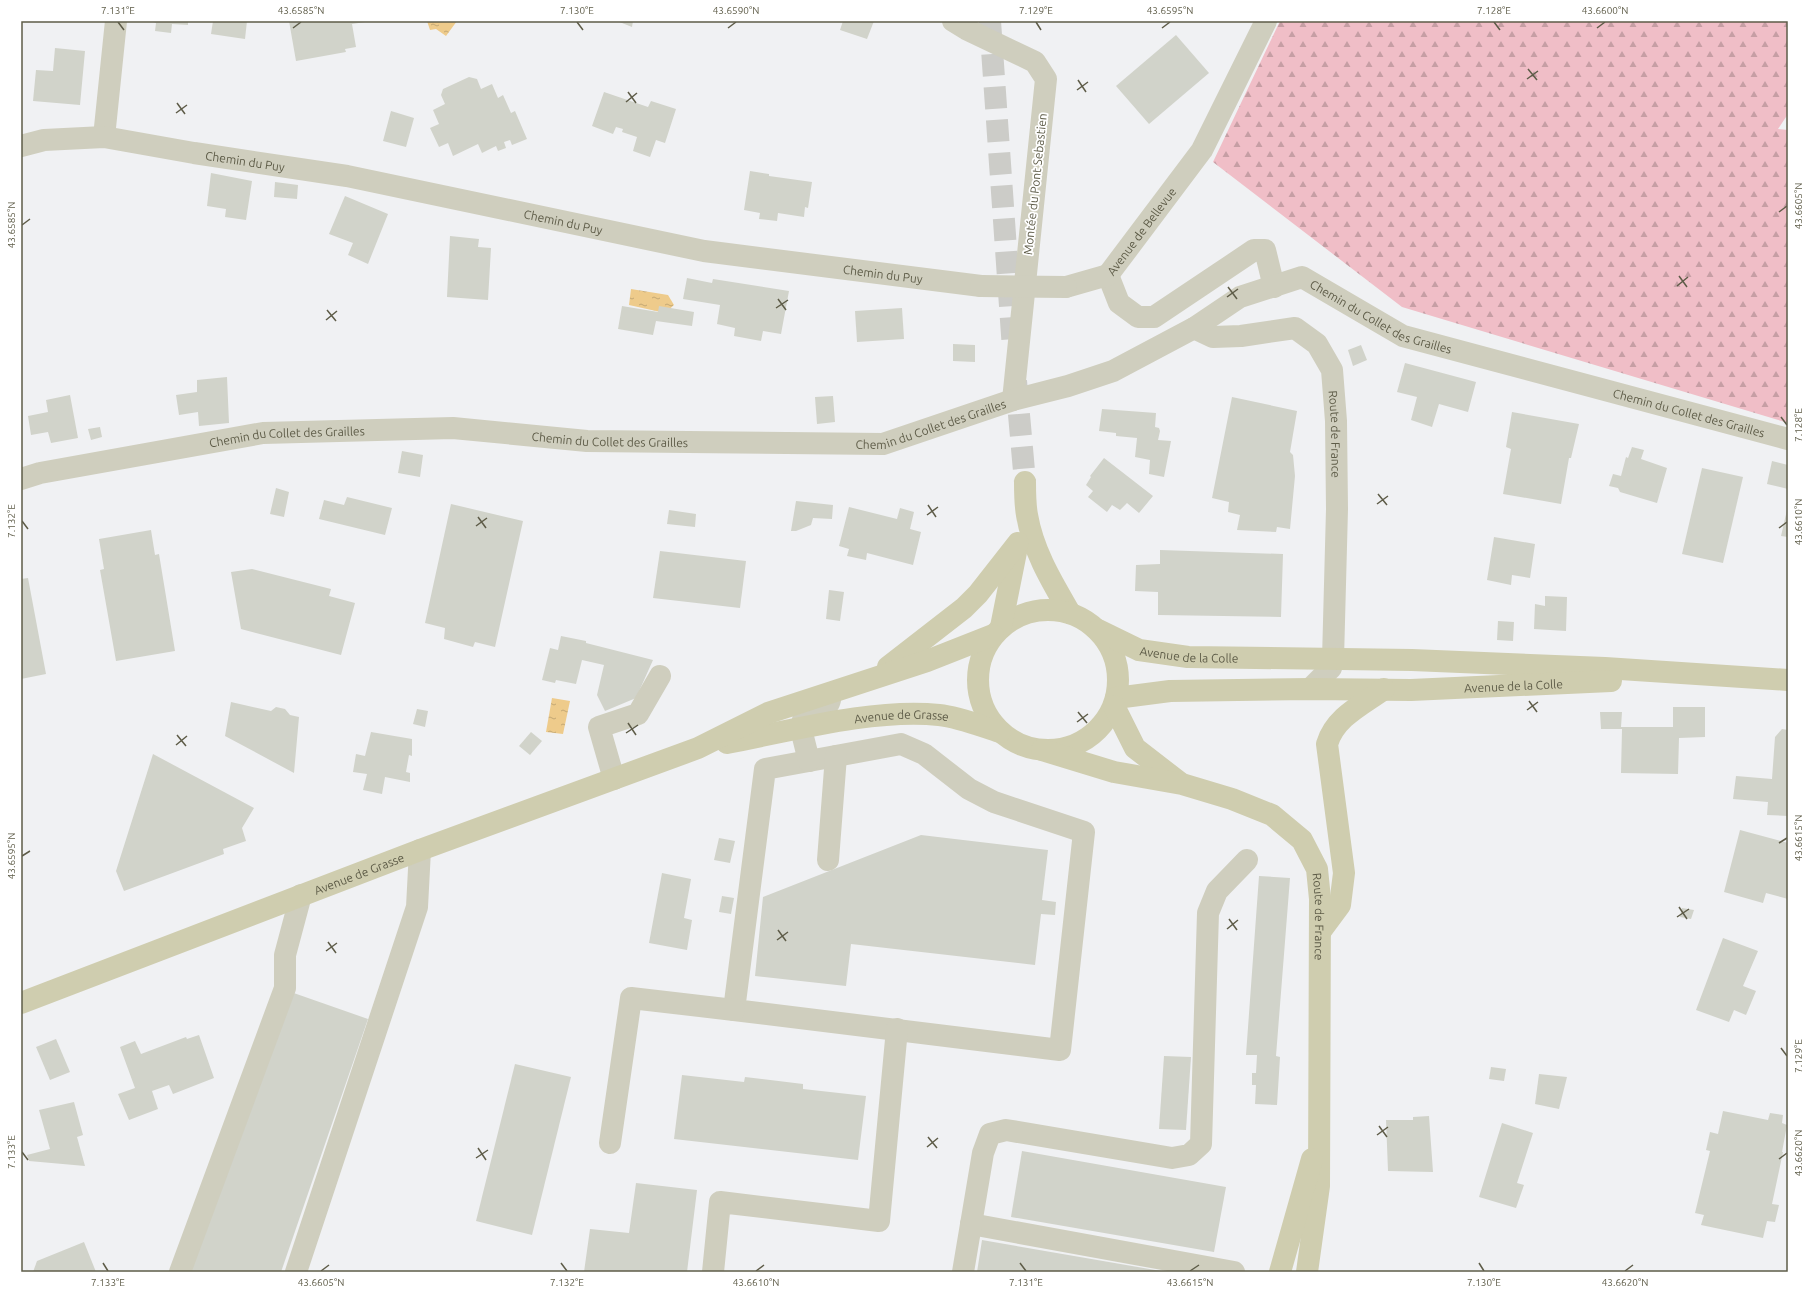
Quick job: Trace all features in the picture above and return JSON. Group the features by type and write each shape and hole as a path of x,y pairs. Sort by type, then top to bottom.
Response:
{"main road":[{"path":"1025,482 1027,515 1036,548 1045,569 1070,613"},
{"path":"997,631 1018,543 1027,515"},
{"path":"875,678 964,608 978,594 1018,543"},
{"path":"1052,609 1070,613 1085,619 1098,630 1109,644 1116,661 1119,679 1115,702 1102,725 1085,740 1064,748 1042,750 1019,745 1000,732 987,716 979,696 977,674 982,653 997,631 1016,617 1033,610 1052,609"},
{"name":"Avenue de la Colle","path":"1098,630 1139,650 1188,657 1412,660 1605,668 1788,680"},
{"name":"Avenue de Grasse","path":"21,1003 420,850 698,748 768,713 927,661 997,631"},
{"name":"Avenue de la Colle","path":"1115,702 1170,691 1310,689 1411,690 1717,676"},
{"path":"1320,932 1340,905 1344,873 1327,744 1336,725 1347,715 1384,690"},
{"name":"Route de France","path":"1115,702 1135,748 1182,784"},
{"name":"Avenue de Grasse","path":"698,748 859,718 900,714 939,715 1000,732"},
{"name":"Route de France","path":"1042,750 1114,772 1182,784 1232,799 1272,815 1302,840 1317,869 1320,899 1320,1186 1309,1263"},
{"name":"Route de France","path":"1279,1272 1320,1131"}],"street":[{"path":"104,137 116,21"},
{"name":"Montée du Pont Sebastien","path":"953,21 966,29 1035,62 1046,79 1013,400"},
{"name":"Avenue de Bellevue","path":"1266,21 1202,150 1108,274 1120,303 1138,317 1154,317 1254,250 1264,250 1274,287"},
{"name":"Chemin du Puy","path":"21,146 44,140 104,137 194,153 347,176 704,251 981,286 1066,287 1108,274"},
{"name":"Chemin du Collet des Grailles","path":"21,480 40,473 263,433 453,428 587,440 883,444 1013,400 1068,386 1113,371 1194,328 1240,297 1302,277 1403,336 1788,439"},
{"name":"Route de France","path":"1194,328 1213,337 1241,336 1295,328 1317,344 1332,370 1336,421 1337,509 1333,659"},
{"path":"1310,689 1331,668 1333,659"},
{"path":"614,779 599,727 638,714 660,676"},
{"path":"809,761 801,729 805,712 829,703 834,691"},
{"path":"610,1143 631,998 897,1029 1060,1050 1084,832 994,802 969,789 924,754 901,744 765,769 734,1010"},
{"path":"828,860 836,756"},
{"path":"296,1272 417,907 420,850"},
{"path":"963,1272 983,1153 990,1134 1006,1130 1172,1158 1189,1155 1201,1144 1208,913 1217,891 1247,860"},
{"path":"180,1272 285,988 285,955 301,895"},
{"path":"713,1272 720,1202 879,1221 897,1029"},
{"path":"972,1224 1234,1272"}],"green space":[{"path":"1280,21 1788,21 1788,114 1778,129 1788,130 1788,423 1402,307 1213,162"}],"water":[{"path":"427,21 457,21 446,36 436,29 430,30"},
{"path":"631,289 668,295 674,305 665,313 629,305"},
{"path":"552,698 570,701 563,734 546,732"}],"building":[{"path":"151,21 188,21 188,25 172,24 171,33 155,31 156,23"},
{"path":"213,21 247,21 245,39 211,34"},
{"path":"289,21 365,22 352,24 356,47 345,49 346,52 296,61"},
{"path":"617,21 633,21 632,27"},
{"path":"843,21 874,21 867,39 840,30"},
{"path":"1176,35 1209,73 1149,124 1116,86"},
{"path":"55,48 85,51 80,105 33,101 36,70 53,71"},
{"path":"469,77 477,79 481,89 492,84 498,98 503,95 511,113 515,111 527,139 512,145 510,140 504,142 506,148 498,151 496,146 482,153 478,144 453,156 448,143 439,147 430,128 439,124 433,110 445,104 441,95 443,89"},
{"path":"604,92 648,107 651,101 676,109 665,143 656,140 650,157 633,151 637,137 622,132 623,129 616,127 613,134 592,126"},
{"path":"391,111 414,118 406,147 383,141"},
{"path":"750,171 769,174 769,176 812,182 808,208 805,207 804,217 778,213 777,221 759,219 760,213 744,210"},
{"path":"211,173 252,181 246,220 225,217 226,209 207,206"},
{"path":"275,182 298,185 297,199 274,197"},
{"path":"345,196 388,214 368,264 348,255 353,243 329,234"},
{"path":"450,236 479,239 478,247 491,248 488,300 447,297"},
{"path":"687,278 712,283 713,279 789,291 781,334 763,331 761,341 734,336 735,328 717,324 720,305 683,299"},
{"path":"622,306 658,312 659,306 694,312 692,326 656,321 653,335 618,329"},
{"path":"902,308 904,339 857,342 855,311"},
{"path":"953,344 975,345 975,362 953,361"},
{"path":"1361,345 1367,360 1353,366 1348,350"},
{"path":"1405,363 1476,382 1468,412 1439,404 1432,427 1411,420 1417,397 1397,392"},
{"path":"227,377 229,423 199,426 198,412 179,415 176,395 197,392 197,380"},
{"path":"70,395 78,438 51,443 48,432 31,435 28,416 48,412 46,400"},
{"path":"833,396 835,422 817,424 815,397"},
{"path":"1232,397 1297,411 1290,452 1293,455 1295,476 1290,529 1277,527 1276,532 1237,530 1240,515 1228,512 1229,502 1212,498"},
{"path":"1102,409 1156,413 1155,427 1159,428 1160,431 1158,440 1171,441 1164,477 1149,474 1150,460 1135,457 1137,438 1116,436 1116,433 1099,431"},
{"path":"1512,412 1579,424 1571,458 1569,458 1561,504 1503,494 1511,449 1506,447"},
{"path":"100,427 102,437 91,440 88,429"},
{"path":"1632,447 1644,450 1641,459 1667,468 1657,503 1620,492 1618,488 1609,486 1613,474 1621,476 1626,457 1628,458"},
{"path":"402,451 423,455 420,477 398,473"},
{"path":"1104,458 1153,496 1139,513 1127,503 1120,510 1112,505 1107,512 1088,497 1093,491 1086,485 1091,477 1090,476"},
{"path":"1772,461 1788,465 1788,489 1767,484"},
{"path":"1702,468 1743,477 1723,563 1682,554"},
{"path":"276,488 289,492 284,517 270,514"},
{"path":"347,497 392,508 385,535 319,519 324,500 344,505"},
{"path":"796,501 833,505 832,519 813,518 811,525 796,531 791,531"},
{"path":"451,504 523,521 495,647 475,642 473,647 444,639 445,628 425,623"},
{"path":"849,507 897,519 900,508 914,512 910,529 921,532 913,565 867,553 866,560 847,556 849,549 839,546"},
{"path":"669,510 696,514 695,527 667,524"},
{"path":"1788,510 1788,537 1781,536"},
{"path":"151,530 155,555 159,554 175,651 116,661 100,570 104,569 99,539"},
{"path":"1494,537 1535,544 1530,578 1512,575 1511,585 1487,580"},
{"path":"1160,550 1283,554 1281,617 1158,615 1158,592 1135,591 1136,565 1160,564"},
{"path":"660,551 746,561 740,608 653,598"},
{"path":"252,569 331,589 329,596 355,603 341,655 241,629 231,572"},
{"path":"28,578 46,674 21,679 21,579"},
{"path":"829,590 844,592 840,621 826,619"},
{"path":"1545,596 1567,597 1566,631 1534,629 1535,604 1545,606"},
{"path":"1498,621 1514,622 1513,641 1497,640"},
{"path":"561,636 586,641 586,643 653,660 636,698 605,711 597,695 604,665 582,660 576,684 556,680 555,683 542,680 550,648 558,650"},
{"path":"231,702 271,711 276,707 285,709 290,715 299,717 294,773 225,736"},
{"path":"1673,707 1705,707 1705,737 1679,738 1678,774 1621,773 1622,729 1601,729 1600,712 1622,712 1621,727 1673,727"},
{"path":"417,709 428,711 425,727 413,724"},
{"path":"1782,729 1788,730 1788,816 1767,815 1768,802 1733,799 1736,776 1772,779 1775,737"},
{"path":"371,732 412,739 412,756 409,755 406,772 410,773 410,782 385,777 382,794 363,790 367,774 353,772 356,754 365,756"},
{"path":"531,732 542,741 530,755 519,746"},
{"path":"153,754 254,808 242,828 246,841 223,849 224,854 124,891 116,871"},
{"path":"1740,830 1788,843 1788,899 1766,893 1763,903 1724,892"},
{"path":"921,835 1048,850 1042,900 1056,902 1055,915 1041,914 1035,965 851,944 846,986 755,976 763,897"},
{"path":"719,838 735,841 730,863 714,860"},
{"path":"662,873 691,879 684,918 692,920 687,950 649,943"},
{"path":"1259,876 1290,878 1276,1056 1280,1057 1277,1105 1255,1104 1256,1085 1252,1085 1252,1073 1256,1073 1257,1055 1246,1055"},
{"path":"722,896 734,898 731,914 719,912"},
{"path":"1682,908 1694,910 1691,919 1680,917"},
{"path":"1723,938 1758,951 1743,986 1756,991 1746,1015 1734,1010 1729,1022 1696,1010"},
{"path":"288,991 368,1019 281,1272 190,1272"},
{"path":"199,1035 214,1078 173,1094 169,1085 152,1091 158,1109 129,1120 118,1094 135,1088 120,1047 135,1041 141,1054 186,1037 187,1039"},
{"path":"56,1039 70,1072 50,1080 36,1047"},
{"path":"1164,1056 1191,1057 1186,1130 1159,1129"},
{"path":"515,1064 571,1077 532,1235 476,1221"},
{"path":"1491,1067 1506,1069 1504,1081 1489,1079"},
{"path":"1539,1074 1567,1077 1559,1109 1535,1104"},
{"path":"682,1075 744,1082 745,1077 803,1084 803,1089 866,1096 858,1160 674,1139"},
{"path":"74,1102 83,1135 77,1137 85,1166 29,1161 27,1155 50,1149 39,1110"},
{"path":"1723,1111 1768,1120 1770,1113 1783,1115 1782,1123 1787,1125 1772,1204 1779,1205 1775,1222 1767,1221 1763,1238 1701,1225 1704,1215 1695,1213 1710,1151 1706,1150 1710,1132 1718,1134"},
{"path":"1429,1116 1433,1172 1388,1171 1386,1120 1413,1120 1413,1117"},
{"path":"1502,1123 1533,1133 1517,1183 1524,1185 1516,1208 1479,1197"},
{"path":"1022,1151 1226,1187 1214,1252 1011,1217"},
{"path":"636,1183 697,1190 687,1272 584,1272 590,1229 629,1233"},
{"path":"982,1240 1161,1271 1161,1272 977,1272"},
{"path":"84,1242 96,1272 33,1272 37,1261"}],"tunnel":[{"path":"990,21 1013,349"},
{"path":"1016,381 1025,482"}]}
